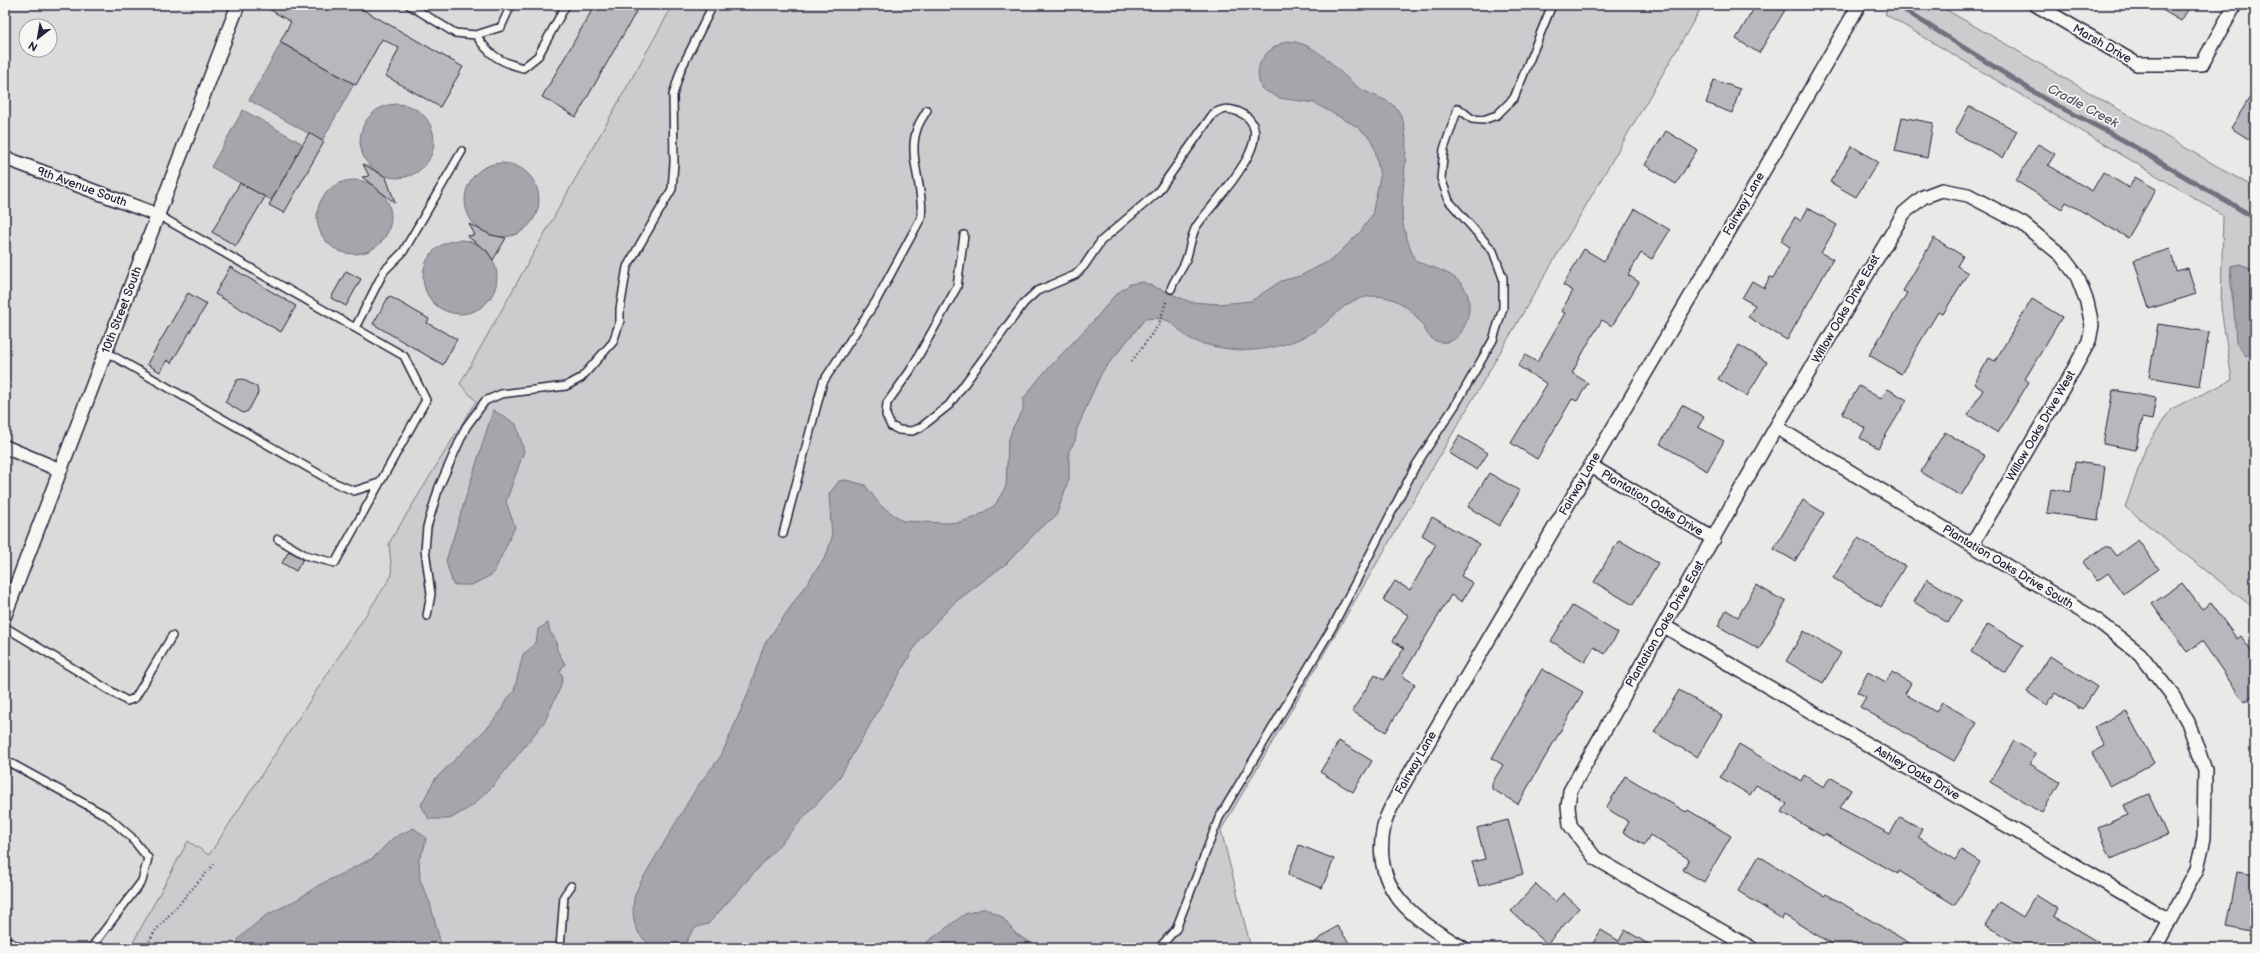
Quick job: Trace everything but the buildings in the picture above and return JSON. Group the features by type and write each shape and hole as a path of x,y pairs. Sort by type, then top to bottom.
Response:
{"street":[{"name":"10th Street South","path":"5,615 238,5"},
{"name":"Fairway Lane","path":"1463,948 1419,919 1390,889 1380,859 1384,825 1400,790 1591,466 1859,5"},
{"name":"Marsh Drive","path":"2036,5 2137,64 2202,64 2235,5"},
{"name":"9th Avenue South","path":"5,158 158,215"},
{"name":"Willow Oaks Drive East","path":"1776,427 1900,219 1904,213 1923,197 1942,190 1968,195 2023,224 2061,255 2077,276 2087,302"},
{"name":"Willow Oaks Drive West","path":"1972,545 2089,341 2092,325 2087,302"},
{"name":"Plantation Oaks Drive East","path":"1751,948 1595,858 1570,825 1568,806 1570,791 1714,540 1776,427"},
{"name":"Plantation Oaks Drive South","path":"1776,427 2098,621 2140,654 2173,696 2188,722 2205,770 2204,838 2197,869 2155,948"},
{"path":"5,447 60,470"},
{"name":"Plantation Oaks Drive","path":"1591,466 1714,540"},
{"name":"Ashley Oaks Drive","path":"1664,626 2169,920"}],"lane":[{"path":"409,5 455,33 476,35 501,27 512,5"},
{"path":"476,35 485,49 505,64 523,68 538,56 566,5"},
{"path":"427,616 431,594 425,550 427,527 439,487 466,427 485,401 501,394 566,386 581,378 612,342 620,321 628,267 672,189 674,163 673,95 681,69 713,5"},
{"path":"1159,948 1176,929 1219,818 1333,626 1416,465 1456,404 1493,340 1503,308 1503,278 1493,251 1449,201 1441,178 1444,149 1458,108 1472,119 1483,120 1497,114 1514,98 1552,5"},
{"path":"964,235 957,287 910,371 887,403 886,415 891,426 899,430 912,431 920,428 949,405 1024,303 1037,291 1075,275 1084,266 1101,241 1157,193 1213,114 1222,109 1232,109 1243,114 1252,122 1255,130 1254,144 1248,160 1196,228 1185,262 1171,289"},
{"path":"783,534 823,382 876,301 921,218 922,205 914,147 916,129 927,110"},
{"path":"354,328 384,271 403,252 462,151"},
{"path":"158,215 404,356 426,400 334,563 305,555 278,539"},
{"path":"106,352 333,482 354,491 379,483"},
{"path":"5,627 127,701 135,698 172,636"},
{"path":"5,760 107,816 130,837 148,858 142,881 91,948"},
{"path":"560,948 564,896 571,886"},
{"path":"5,940 21,948"}],"path":[{"path":"1132,361 1159,324 1171,289"},
{"path":"145,948 156,930 215,863"}],"shaded area":[{"path":"5,5 673,5 476,400 389,543 392,575 209,856 188,841 130,948 5,948"},
{"path":"673,5 1703,5 1221,830 1251,948 130,948 188,841 209,855 392,575 389,543 476,401 460,384"},
{"path":"1890,5 1938,5 2255,188 2255,272 2240,264 2231,266 2230,277 2235,311 2246,356 2255,351 2255,609 2125,507 2146,447 2171,409 2232,380 2221,308 2223,215 1885,14"},
{"path":"1287,41 1308,46 1324,57 1360,88 1388,102 1397,109 1403,119 1405,132 1406,148 1402,211 1405,233 1415,261 1446,273 1460,282 1465,288 1468,296 1469,312 1463,329 1452,340 1445,342 1433,340 1415,315 1408,309 1394,300 1377,296 1353,301 1314,332 1294,341 1271,348 1239,350 1223,348 1195,341 1164,319 1145,319 1102,372 1091,396 1077,429 1075,441 1069,451 1069,479 1056,516 1041,527 1007,563 954,603 919,640 838,780 708,924 693,930 686,942 678,948 666,949 656,947 648,943 637,930 634,921 633,911 636,892 697,787 721,756 747,696 764,645 826,556 832,538 829,494 839,481 846,480 865,485 881,506 903,521 945,523 960,522 976,517 995,505 1006,486 1008,442 1013,427 1023,410 1023,399 1041,376 1097,317 1114,296 1130,284 1143,282 1190,302 1220,304 1251,301 1281,281 1300,276 1333,259 1361,231 1372,215 1380,177 1375,149 1370,138 1356,126 1314,103 1279,98 1262,89 1258,73 1262,59 1272,49"},
{"path":"281,43 354,84 322,141 249,100"},
{"path":"397,104 411,107 423,115 431,127 434,141 431,155 423,167 411,175 397,178 383,175 371,167 363,155 360,141 363,127 371,115 383,107"},
{"path":"243,110 303,144 271,200 211,167"},
{"path":"502,163 516,166 528,174 536,186 539,200 536,214 528,226 516,234 502,237 488,234 476,226 468,214 465,200 468,186 476,174 488,166"},
{"path":"354,180 368,183 380,191 388,203 391,217 388,231 380,243 368,251 354,254 340,251 328,243 320,231 317,217 320,203 328,191 340,183"},
{"path":"460,240 474,243 486,251 494,263 497,277 494,291 486,303 474,311 460,314 446,311 434,303 426,291 423,277 426,263 434,251 446,243"},
{"path":"2240,264 2255,272 2255,351 2246,356 2236,343 2231,266"},
{"path":"493,410 516,424 524,451 506,502 515,527 493,574 472,585 453,585 446,561"},
{"path":"548,623 550,632 556,640 557,650 565,664 560,671 563,677 560,688 545,721 492,787 472,806 450,819 429,819 421,805 435,779 489,726 501,711 505,702 514,691 523,654 534,644 538,629"},
{"path":"414,828 426,838 424,849 419,859 420,880 430,903 442,948 236,948 239,938 265,916 298,899 319,885 373,858 393,838"},
{"path":"985,908 1002,917 1015,933 1038,948 919,948 965,914"}],"waterway":[{"name":"Cradle Creek","path":"1903,9 2045,99 2123,140 2255,218"}]}
